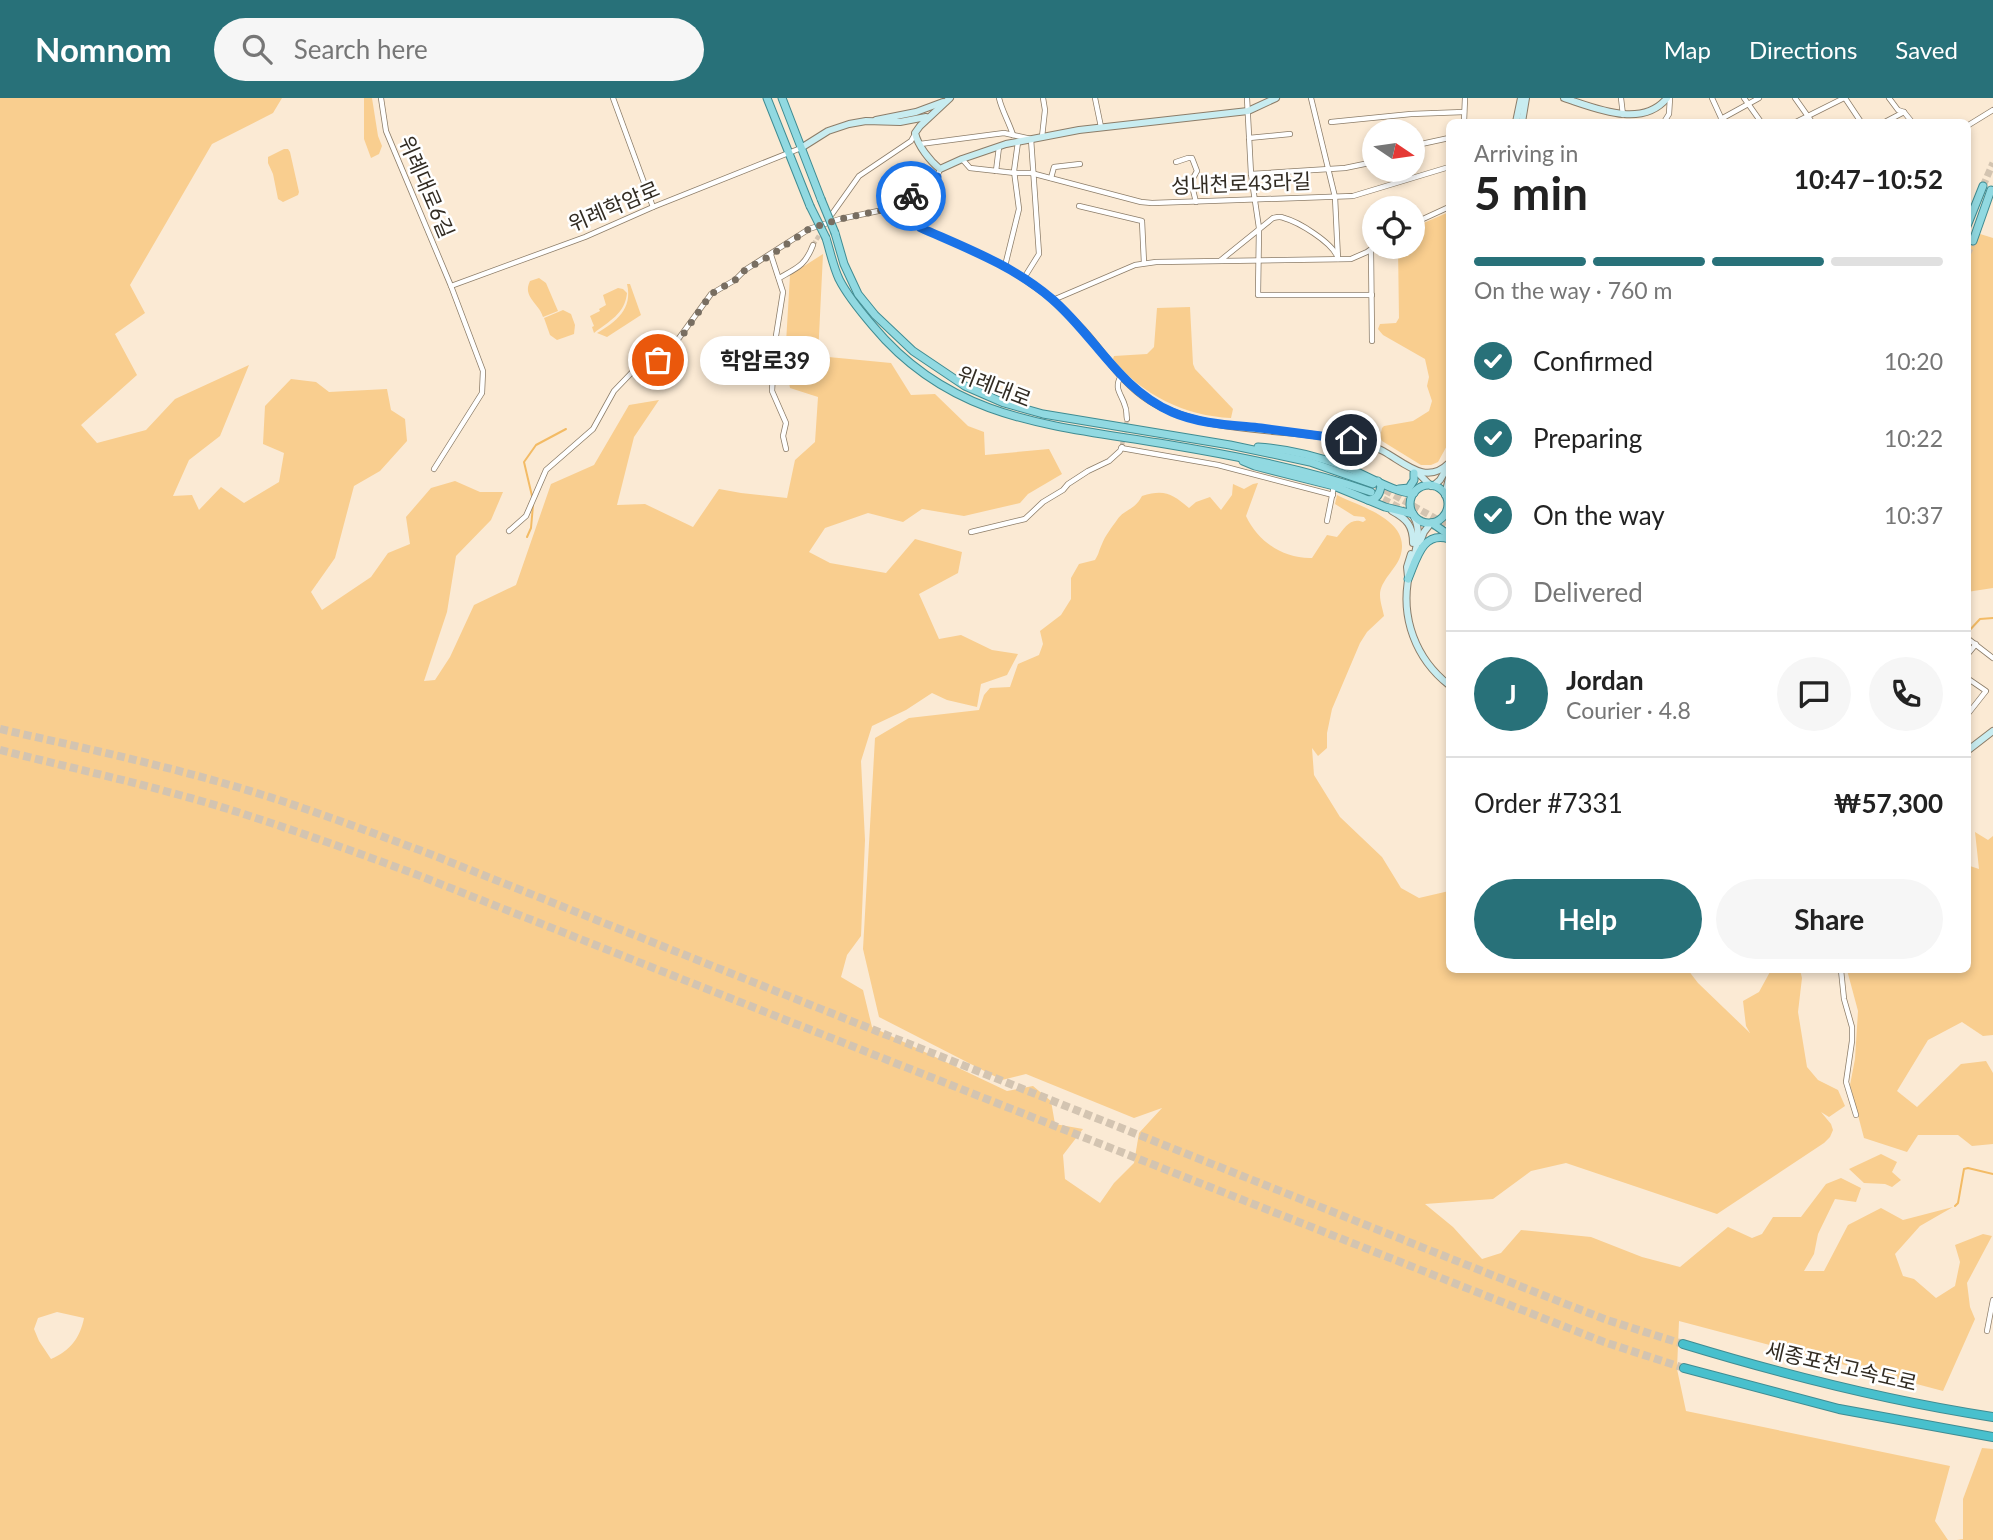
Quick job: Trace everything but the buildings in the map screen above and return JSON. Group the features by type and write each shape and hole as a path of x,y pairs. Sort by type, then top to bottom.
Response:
{"highway":[{"name":"세종포천고속도로","path":"1683,1344 1815,1381 1993,1417"},
{"name":"세종포천고속도로","path":"1684,1368 1839,1409 1993,1437"}],"main road":[{"name":"위례대로","path":"767,98 810,206 826,238 839,280 861,312 886,341 921,371 963,398 1000,412 1041,423 1226,454 1311,473 1369,496"},
{"name":"위례대로","path":"782,98 835,233 844,264 858,294 913,351 965,386 1004,403 1043,414 1230,444 1277,448 1343,466 1403,492 1415,491"},
{"path":"1971,218 1987,188 1973,241"},
{"path":"1226,454 1334,491 1369,496 1385,507 1413,515 1422,522 1432,523 1446,513"},
{"path":"1391,487 1409,488 1414,480 1413,470"},
{"path":"1413,470 1418,480 1410,504 1413,515"},
{"path":"1369,496 1372,500 1379,495 1381,486 1375,482"},
{"path":"1415,491 1432,486 1440,489 1446,496"},
{"path":"1432,523 1446,535"},
{"path":"1408,579 1422,547 1430,540 1446,537"}],"street":[{"name":"위례대로6길","path":"381,98 386,131 483,371 482,393 434,469"},
{"path":"613,98 653,206"},
{"path":"999,98 1016,138 1014,171 1019,209 1005,266"},
{"path":"1042,137 1045,110 1043,98"},
{"path":"1095,98 1101,127"},
{"path":"1247,98 1251,174 1259,229 1258,295 1372,295"},
{"path":"920,144 1004,133 1016,138 1031,139 1101,127 1248,111 1276,98"},
{"path":"1311,98 1335,197 1338,259"},
{"path":"1464,119 1465,98"},
{"path":"1514,98 1516,119"},
{"path":"1516,119 1521,98"},
{"path":"1522,119 1526,98"},
{"path":"1564,98 1628,116 1656,108 1669,98"},
{"path":"1621,98 1623,115"},
{"path":"1666,119 1669,98"},
{"path":"1712,98 1721,119"},
{"path":"1744,98 1759,119"},
{"path":"1725,119 1759,98"},
{"path":"1795,98 1810,119"},
{"path":"1802,119 1845,98 1859,119"},
{"path":"1889,98 1910,119"},
{"path":"801,148 828,131 916,112 949,99"},
{"path":"831,214 859,176 911,141 918,128 949,99"},
{"path":"866,121 900,122 923,119 939,108"},
{"path":"1971,124 1993,110"},
{"path":"1331,122 1464,112"},
{"path":"1891,119 1904,112"},
{"path":"915,133 920,144 940,169"},
{"path":"1249,138 1290,134"},
{"path":"1016,138 940,169 921,228 1005,266 1024,278 1053,300 1082,329 1121,376 1149,400 1182,416 1215,423 1351,440 1380,450 1413,470 1432,486 1440,480 1446,469"},
{"path":"1024,278 1039,254 1031,139"},
{"path":"1425,143 1446,139"},
{"path":"996,171 999,147"},
{"name":"위례학암로","path":"450,286 556,249 653,206 801,148"},
{"path":"1176,162 1192,158 1197,172 1191,182 1196,202"},
{"name":"성내천로43라길","path":"961,159 971,167 1033,174 1145,203 1353,196 1446,168"},
{"path":"1051,178 1054,167 1080,164"},
{"path":"1251,174 1362,164"},
{"path":"509,531 526,516 546,470 593,429 614,391 638,366 658,360 671,349 711,294 809,229 883,210 906,199 937,177"},
{"path":"1079,206 1142,221 1144,264"},
{"path":"1425,218 1446,208"},
{"path":"1221,261 1273,218 1282,216 1321,238 1334,248 1338,259"},
{"path":"779,278 802,266 813,245"},
{"path":"1053,300 1135,265 1351,259 1362,254"},
{"path":"771,255 783,292 775,342 772,391 786,424 783,436 786,449"},
{"path":"1372,259 1372,341"},
{"path":"1121,376 1117,383 1118,394 1125,405 1127,419"},
{"path":"971,532 1025,519 1068,484 1109,461 1122,447 1334,491 1326,521"},
{"path":"1413,470 1438,471 1446,465"},
{"path":"1385,507 1406,519 1412,531 1413,548 1408,567 1406,610 1415,642 1423,658 1446,683"},
{"path":"1413,515 1418,524 1417,547"},
{"path":"1408,579 1417,547 1427,526 1432,523"},
{"path":"1971,641 1993,658"},
{"path":"1971,681 1986,691 1971,710"},
{"path":"1971,748 1993,731"},
{"path":"1841,973 1844,999 1852,1027 1846,1082 1856,1115"},
{"path":"1989,1326 1993,1300"}],"shaded area":[{"path":"0,98 282,98 273,113 212,144 130,285 145,313 115,334 137,375 81,425 97,443 146,430 175,399 249,365 220,436 189,460 173,496 192,495 199,510 221,487 244,503 279,482 284,453 263,444 265,406 291,379 316,382 329,392 387,389 391,410 405,419 407,441 380,471 354,486 335,558 311,592 322,610 371,577 388,553 410,544 406,517 431,488 455,481 480,492 503,492 491,520 456,556 447,612 424,681 435,680 450,657 474,605 516,585 551,484 594,465 629,405 659,400 634,437 617,505 645,504 693,527 719,489 787,498 795,460 815,442 818,397 790,388 785,360 790,275 823,254 818,356 891,363 911,395 935,394 968,426 984,432 985,455 1049,449 1062,474 1028,494 1020,503 964,516 922,509 903,522 868,513 825,528 809,552 830,563 886,573 915,539 962,552 958,573 919,594 939,639 961,635 992,650 1018,654 1007,675 981,684 977,707 947,700 932,693 906,710 872,726 861,761 865,840 861,936 847,955 841,977 863,990 872,1027 1007,1091 1033,1086 1051,1101 1055,1124 1083,1129 1063,1155 1065,1179 1100,1203 1114,1183 1134,1163 1139,1133 1162,1108 1134,1118 1026,1074 1002,1080 879,1017 863,949 875,738 909,718 979,710 984,695 990,688 1010,687 1018,664 1039,655 1043,644 1040,631 1061,615 1071,599 1071,578 1079,564 1095,560 1117,520 1136,505 1142,496 1168,494 1189,508 1210,497 1221,510 1232,495 1233,484 1244,489 1258,483 1246,516 1251,525 1257,534 1273,547 1302,558 1312,558 1327,535 1337,537 1351,522 1366,520 1335,504 1337,495 1370,510 1392,524 1399,533 1402,544 1400,557 1381,590 1384,616 1360,643 1332,709 1327,748 1318,756 1312,748 1314,775 1340,817 1382,857 1401,888 1419,898 1446,892 1446,973 1690,973 1750,1033 1746,1026 1743,1001 1759,992 1769,973 1801,973 1798,1012 1807,1067 1818,1080 1838,1090 1845,1106 1829,1117 1821,1112 1833,1130 1824,1143 1717,1214 1566,1163 1531,1171 1493,1199 1425,1204 1453,1227 1482,1259 1501,1253 1521,1230 1591,1237 1642,1257 1680,1267 1728,1227 1752,1238 1762,1234 1773,1217 1801,1217 1826,1184 1841,1178 1861,1188 1856,1202 1835,1199 1818,1234 1814,1254 1804,1271 1824,1271 1848,1225 1881,1208 1903,1220 1953,1207 1920,1226 1895,1254 1903,1276 1914,1279 1936,1298 1955,1286 1960,1262 1955,1245 1983,1234 1992,1236 1967,1283 1970,1307 1975,1319 1943,1391 1679,1321 1677,1369 1686,1411 1950,1466 1935,1521 1948,1540 0,1540","holes":["57,1312 84,1318 80,1332 64,1352 51,1359 34,1329 38,1318"]},
{"path":"364,98 372,98 382,146 379,154 371,158 364,139"},
{"path":"284,149 290,152 299,192 283,202 278,199 268,157"},
{"path":"1446,213 1446,447 1438,462 1431,465 1421,465 1382,441 1380,437 1384,426 1413,421 1429,411 1432,401 1427,386 1429,377 1425,359 1383,335 1378,329 1380,324 1396,323 1399,318 1398,259 1425,259 1425,222"},
{"path":"1977,233 1993,238 1993,588 1971,591 1971,235"},
{"path":"539,278 546,283 558,311 543,317 528,291 530,281"},
{"path":"627,284 630,284 641,315 607,337 597,333 611,324 625,308 628,301"},
{"path":"618,288 627,293 623,306 594,333 590,316 606,305 603,295"},
{"path":"1190,307 1193,364 1233,409 1231,418 1197,413 1166,401 1137,383 1113,359 1114,356 1147,354 1154,347 1157,308"},
{"path":"563,310 571,314 575,325 574,334 557,340 550,335 544,318"},
{"path":"1975,832 1988,840 1993,836 1993,1035 1983,1036 1962,1022 1928,1040 1897,1091 1917,1107 1961,1064 1986,1061 1993,1073 1993,1144 1972,1146 1958,1135 1918,1135 1907,1152 1864,1138 1850,1085 1855,1059 1858,1011 1848,973 1971,973 1971,866 1979,869"},
{"path":"1881,1154 1897,1162 1892,1172 1901,1180 1892,1187 1864,1183 1849,1169"},
{"path":"1982,1448 1993,1449 1993,1540 1957,1540 1963,1539 1963,1499"}],"waterway":[{"path":"532,496 524,462 536,445 566,429"},
{"path":"527,537 531,528 533,505"},
{"path":"1971,629 1980,619 1993,618"},
{"path":"1955,1206 1958,1203 1964,1169 1993,1174"}],"tunnel":[{"path":"1983,186 1993,163"},
{"path":"813,245 822,231"},
{"path":"1971,246 1973,241"},
{"path":"1122,445 1127,419"},
{"path":"1376,485 1446,524"},
{"path":"1374,494 1435,527"},
{"path":"0,729 223,783 379,835 1535,1292 1607,1320 1683,1344"},
{"path":"0,750 200,801 392,865 1604,1342 1684,1368"}],"way so far":[{"path":"658,360 682,336 711,294 735,280 745,270 809,229 883,210 911,196"}],"place":[{"name":"학암로39","path":"658,360"}],"route":[{"path":"911,196 937,177 921,228 1005,266 1032,284 1053,300 1082,329 1121,376 1149,400 1172,412 1197,420 1351,440"}]}
